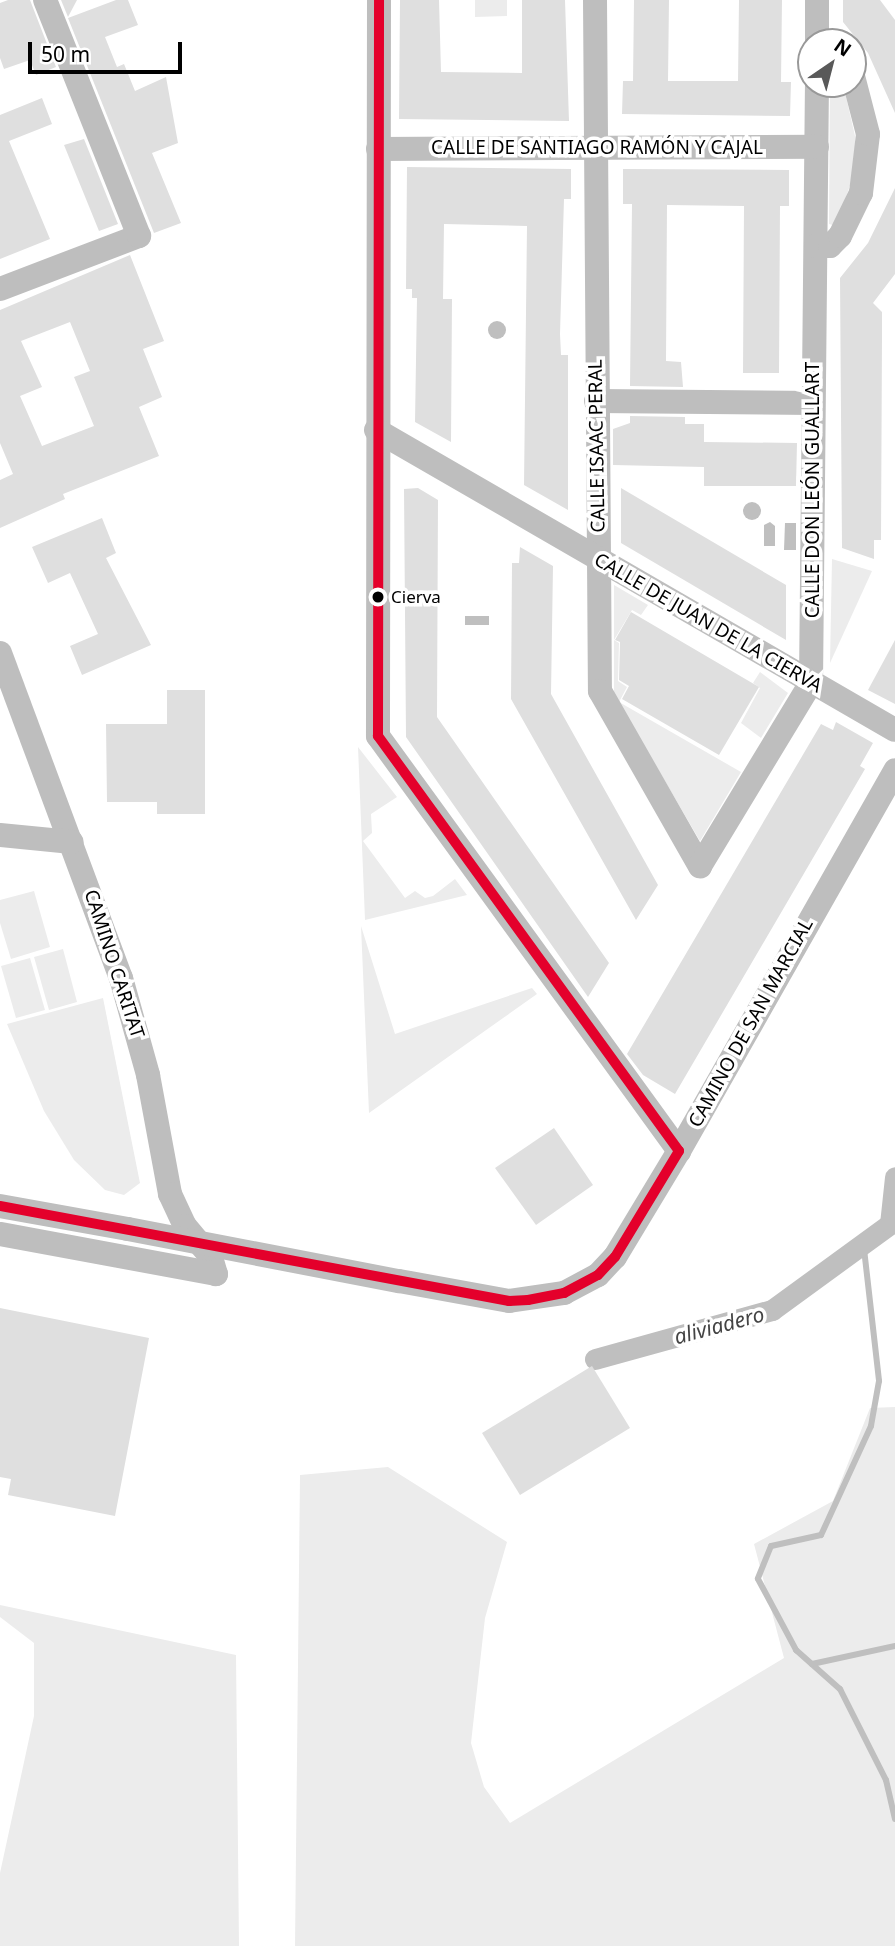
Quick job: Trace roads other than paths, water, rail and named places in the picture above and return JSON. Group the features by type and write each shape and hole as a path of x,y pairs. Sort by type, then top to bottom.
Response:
{"street":[{"path":"0,289 139,236 45,0"},
{"path":"379,0 376,430 379,736 679,1151"},
{"name":"CALLE ISAAC PERAL","path":"595,0 600,691 701,866 811,682"},
{"path":"817,0 817,28"},
{"name":"CALLE DON LEÓN GUALLART","path":"811,682 817,98"},
{"path":"816,246 830,246 840,236 861,193 868,134 859,98"},
{"name":"CALLE DE SANTIAGO RAMÓN Y CAJAL","path":"378,149 817,147"},
{"path":"596,401 813,403"},
{"name":"CALLE DE JUAN DE LA CIERVA","path":"376,430 895,730"},
{"name":"CAMINO CARITAT","path":"0,653 72,842 135,1028 170,1194 185,1226 211,1257 216,1274 0,1234"},
{"name":"CAMINO DE SAN MARCIAL","path":"0,1206 509,1301 564,1293 598,1275 615,1256 679,1151 895,770"},
{"path":"0,835 72,842"}],"waterway":[{"name":"aliviadero","path":"595,1359 772,1310 890,1224 895,1177"},
{"path":"863,1240 879,1381 871,1426 821,1535 771,1546 758,1579 796,1650 840,1689 886,1780 895,1819"},
{"path":"812,1664 895,1646"}],"place":[{"name":"Cierva","path":"378,597"}]}
